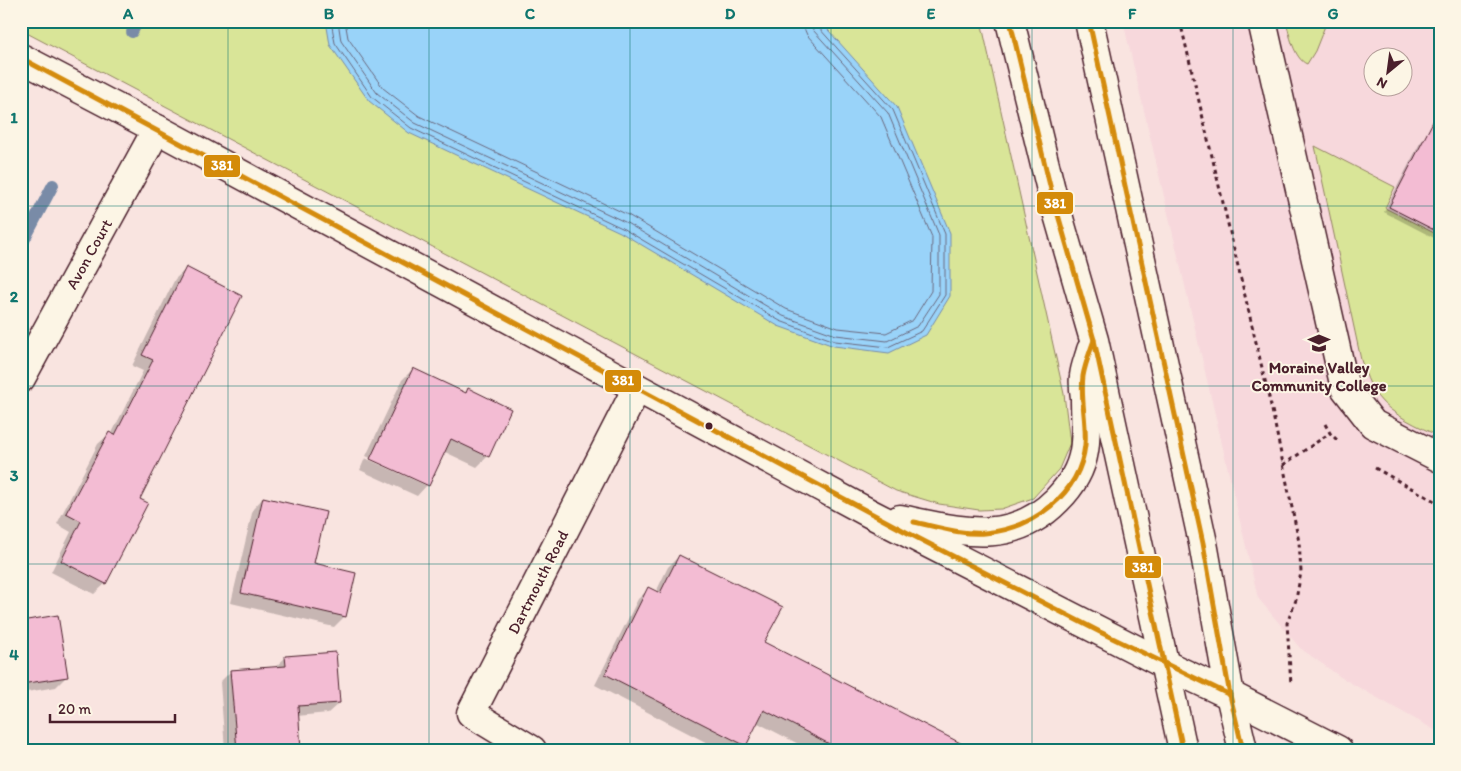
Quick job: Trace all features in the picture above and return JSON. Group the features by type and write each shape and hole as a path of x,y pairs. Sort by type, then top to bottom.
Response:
{"street":[{"path":"1010,21 1052,194 1094,340 1166,664 1183,750"},
{"path":"1089,21 1203,543 1230,694 1243,750"},
{"path":"1262,21 1345,388 1373,424 1440,458"},
{"path":"21,58 871,514 1338,750"},
{"name":"Avon Court","path":"21,378 156,129"},
{"path":"871,514 984,533 1006,530 1029,522 1048,509 1066,491 1078,470 1084,454 1086,434 1084,377 1094,340"},
{"name":"Dartmouth Road","path":"532,750 471,713 637,388"}],"path":[{"path":"1180,21 1270,400 1299,542 1301,572 1296,600 1287,623"},
{"path":"1283,465 1330,433"}],"shaded area":[{"name":"Moraine Valley Community College","path":"1123,21 1440,21 1440,733 1342,678 1300,648 1258,598"}],"green space":[{"path":"21,21 981,21 1064,394 1070,443 1059,469 1033,498 1001,509 979,510 939,504 896,491 21,30"},
{"path":"1286,21 1327,21 1315,51 1307,64 1302,61 1295,51"},
{"path":"1315,146 1395,187 1385,208 1440,236 1440,437 1406,420 1390,409 1377,396 1368,378 1361,360"}],"water":[{"path":"326,21 820,21 897,107 950,233 950,296 926,335 889,353 834,346 778,326 620,232 409,133 369,101 330,45"}],"building":[{"path":"1440,108 1440,233 1389,207"},
{"path":"186,267 242,296 140,499 148,503 106,584 61,561 81,521 66,513 109,432 115,435 153,360 142,355"},
{"path":"413,368 466,393 468,388 511,409 489,457 451,439 429,486 370,459"},
{"path":"263,497 326,512 314,563 356,573 346,617 241,593"},
{"path":"679,555 783,607 764,642 974,750 841,750 764,710 746,746 605,674 648,587 660,593"},
{"path":"58,615 68,677 21,684 21,621"},
{"path":"336,652 340,703 298,706 301,750 237,750 230,670 286,666 285,656"}],"waterway":[{"path":"132,32 138,21"},
{"path":"21,246 53,185"}],"transit line":[{"name":"381","path":"1010,21 1052,194 1094,340 1183,750"},
{"name":"381","path":"1089,21 1203,543 1230,695 1243,750"},
{"name":"381","path":"21,58 908,533 1100,632 1230,695"},
{"name":"381","path":"914,522 967,533 1003,530 1036,516 1051,506 1064,493 1074,479 1081,463 1085,445 1083,376 1094,340"}],"place":[{"name":"Moraine Valley Community College","path":"1319,343"}]}
